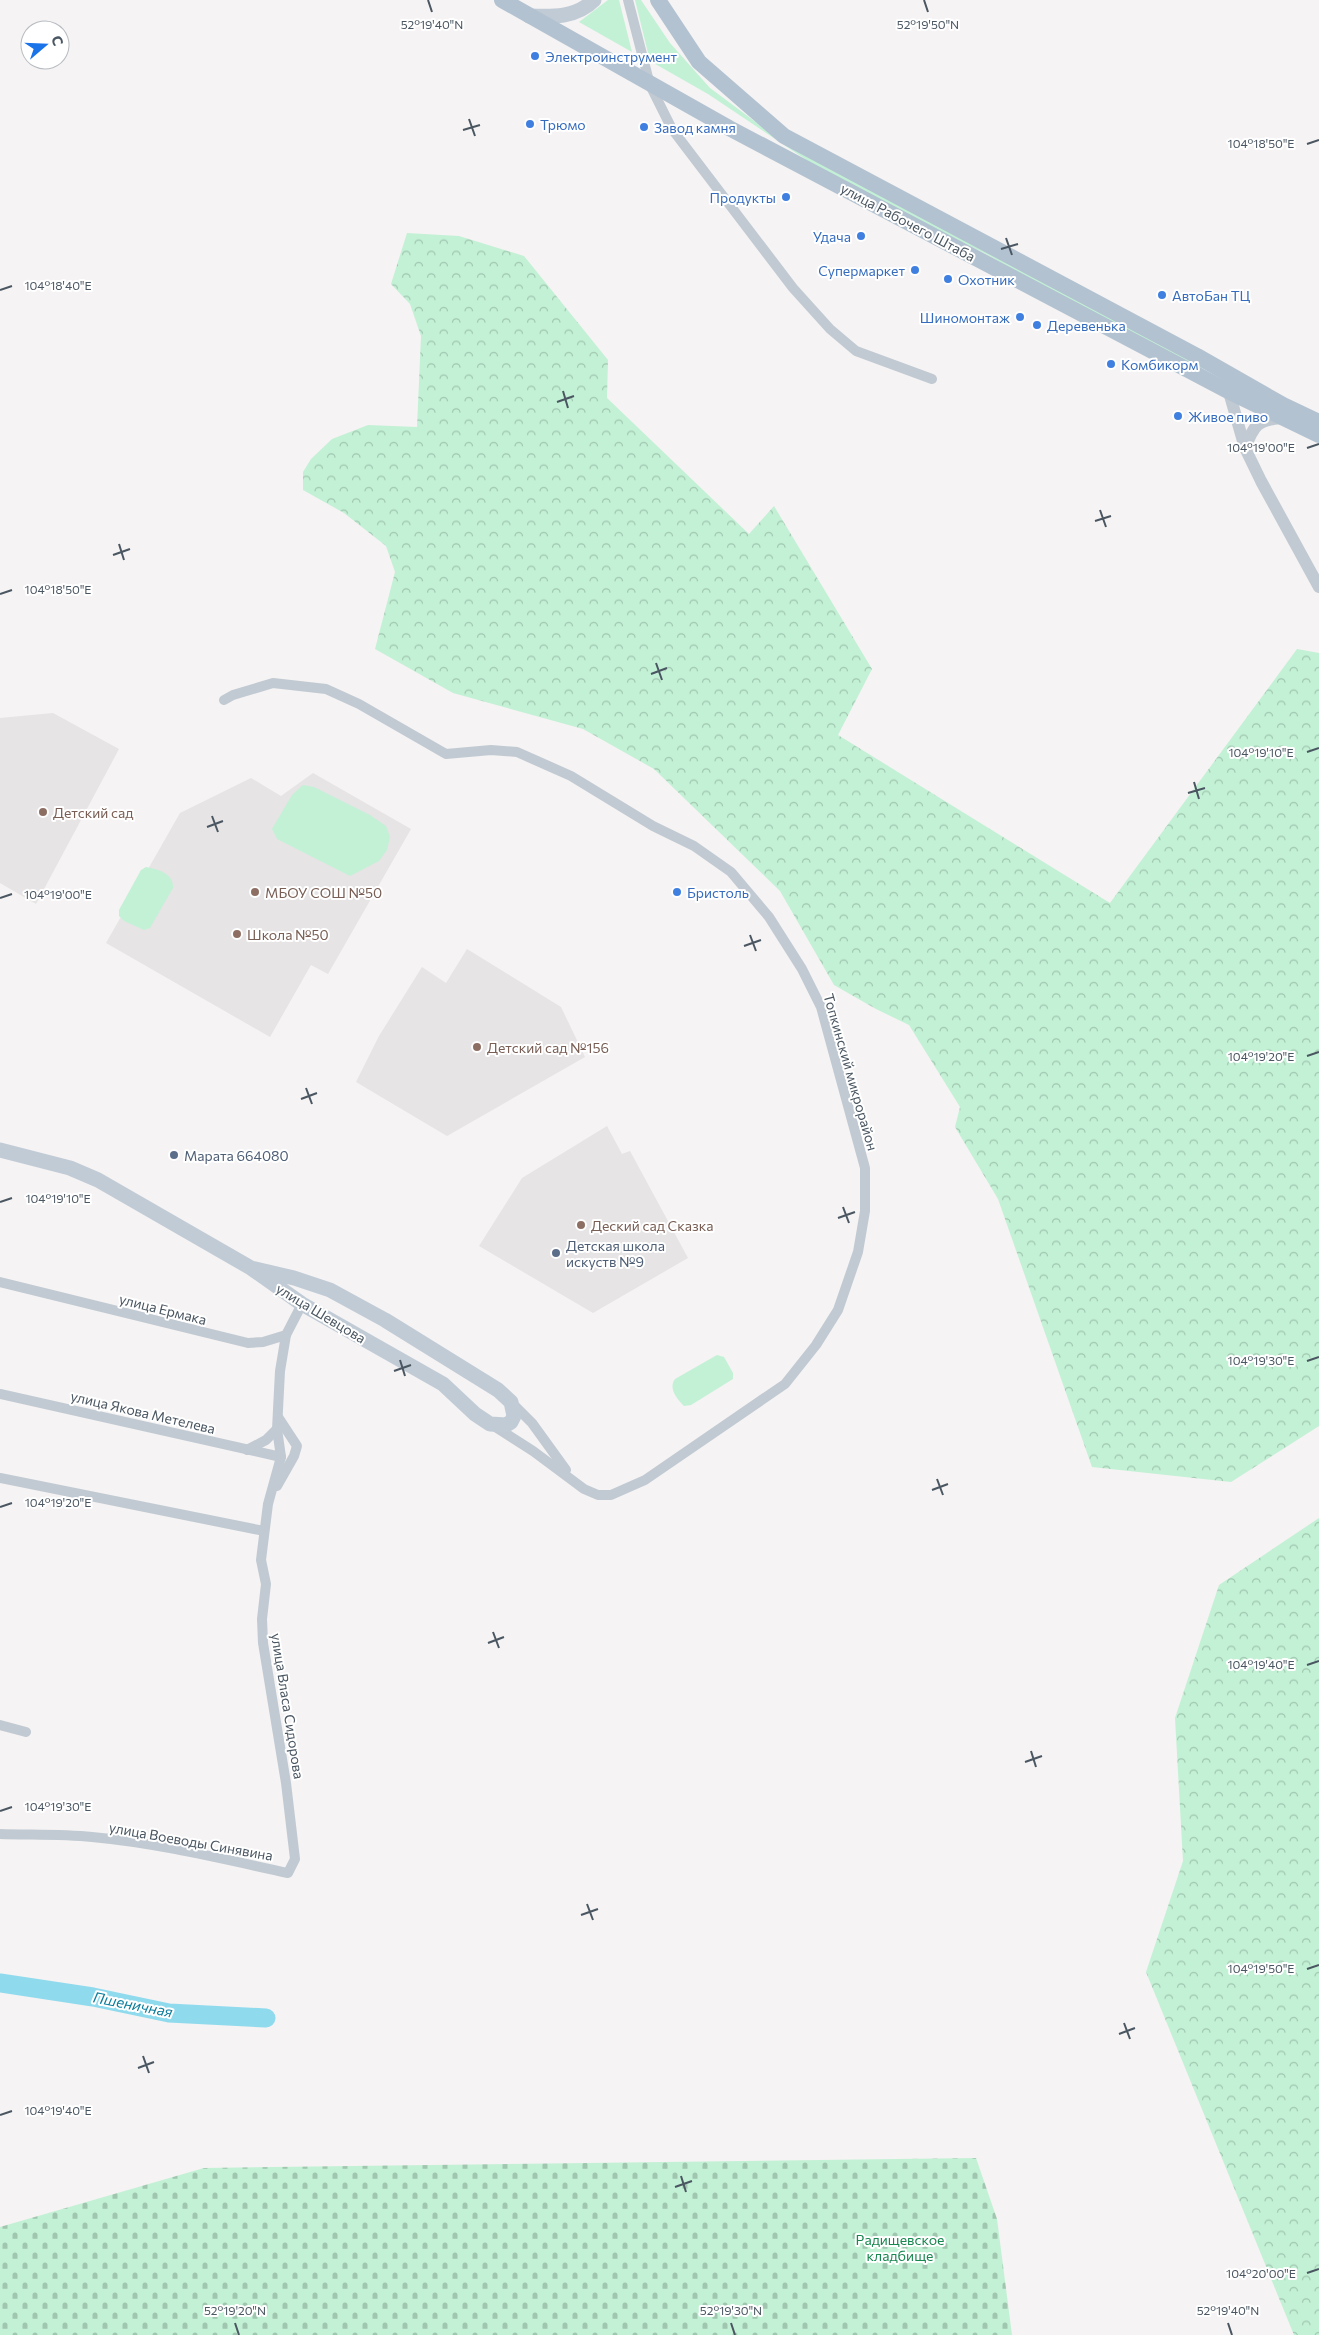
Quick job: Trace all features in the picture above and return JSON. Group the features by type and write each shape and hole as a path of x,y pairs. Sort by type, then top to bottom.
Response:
{"main road":[{"name":"улица Рабочего Штаба","path":"502,0 650,84 1228,391 1319,435"},
{"path":"529,16 561,16 575,13 588,6 594,0"},
{"name":"улица Рабочего Штаба","path":"658,0 699,62 784,136 1319,422"},
{"name":"улица Шевцова","path":"0,1150 70,1168 98,1180 251,1268 302,1304 443,1384 490,1424"},
{"path":"251,1268 294,1278 330,1290 385,1320 498,1390 511,1402 514,1416 511,1422 506,1424 490,1424"}],"street":[{"path":"628,0 650,84 672,129 793,288 830,329 856,351 932,379"},
{"path":"1223,371 1245,448 1319,587"},
{"path":"1228,391 1239,387 1252,387"},
{"path":"1245,448 1255,426 1265,420 1282,418"},
{"name":"Топкинский микрорайон","path":"224,700 233,695 273,684 326,689 359,704 446,754 491,750 517,752 571,776 653,826 694,846 731,872 769,917 814,992 821,1007 865,1168 865,1211 858,1252 838,1310 816,1346 785,1384 645,1480 611,1495 598,1495"},
{"name":"улица Ермака","path":"0,1282 248,1343 264,1342 286,1335"},
{"path":"286,1335 302,1304"},
{"name":"улица Власа Сидорова","path":"286,1335 280,1371 277,1429 281,1457 268,1504 261,1560 266,1584 262,1619 263,1643 286,1783 295,1860 288,1873"},
{"name":"улица Якова Метелева","path":"0,1394 281,1457"},
{"path":"511,1402 532,1423 571,1477"},
{"path":"268,1504 294,1456 296,1446 278,1417"},
{"name":"улица Шевцова","path":"490,1424 571,1477 584,1488 598,1495"},
{"path":"247,1450 266,1440 277,1429"},
{"path":"0,1478 264,1531"},
{"path":"0,1725 26,1732"},
{"name":"улица Воеводы Синявина","path":"0,1834 122,1840 288,1873"}],"shaded area":[{"name":"Детский сад","path":"53,713 119,749 36,904 0,883 0,718"},
{"name":"МБОУ СОШ №50","path":"313,773 411,829 328,974 311,965 270,1037 106,943 180,813 251,778 281,796"},
{"name":"Детский сад №156","path":"467,949 561,1007 585,1057 447,1136 356,1082 379,1036 422,967 446,983"},
{"name":"Деский сад Сказка","path":"607,1126 622,1154 630,1151 688,1258 593,1313 479,1246 522,1178"}],"green space":[{"path":"608,0 619,0 632,52 579,22"},
{"path":"635,0 641,0 670,43 710,88 781,141 1204,366 1201,370 1068,300 984,253 900,213 817,167 708,94 650,61"},
{"path":"407,233 459,236 524,256 608,360 607,398 749,534 774,506 872,669 838,735 1110,903 1297,649 1319,653 1319,1426 1231,1482 1092,1467 998,1199 955,1127 960,1107 909,1025 834,985 780,891 654,769 583,729 453,693 375,649 395,572 386,546 344,513 303,490 303,472 311,459 332,439 368,425 417,427 421,336 410,304 391,284"},
{"path":"303,785 314,787 370,815 386,826 390,837 387,850 379,861 350,876 277,839 272,829 292,795"},
{"path":"146,867 160,871 168,876 173,883 173,888 150,928 144,930 124,921 119,916 119,910 141,870"},
{"path":"717,1355 724,1357 733,1373 733,1379 691,1405 684,1406 676,1397 672,1386 673,1382 675,1379"},
{"path":"1319,1518 1319,2335 1294,2335 1146,1972 1183,1861 1175,1718 1219,1585"},
{"name":"Радищевское кладбище","path":"976,2158 997,2219 1012,2335 0,2335 0,2227 204,2168"}],"waterway":[{"name":"Пшеничная","path":"0,1983 93,1997 169,2013 266,2018"}],"place":[{"name":"Электроинструмент","path":"535,56"},
{"name":"Трюмо","path":"530,124"},
{"name":"Завод камня","path":"644,127"},
{"name":"Продукты","path":"786,197"},
{"name":"Удача","path":"861,236"},
{"name":"Супермаркет","path":"915,270"},
{"name":"Охотник","path":"948,279"},
{"name":"АвтоБан ТЦ","path":"1162,295"},
{"name":"Шиномонтаж","path":"1020,317"},
{"name":"Деревенька","path":"1037,325"},
{"name":"Комбикорм","path":"1111,364"},
{"name":"Живое пиво","path":"1178,416"},
{"name":"Детский сад","path":"43,812"},
{"name":"МБОУ СОШ №50","path":"255,892"},
{"name":"Бристоль","path":"677,892"},
{"name":"Школа №50","path":"237,934"},
{"name":"Детский сад №156","path":"477,1047"},
{"name":"Марата 664080","path":"174,1155"},
{"name":"Деский сад Сказка","path":"581,1225"},
{"name":"Детская школа искуств №9","path":"556,1253"}]}
